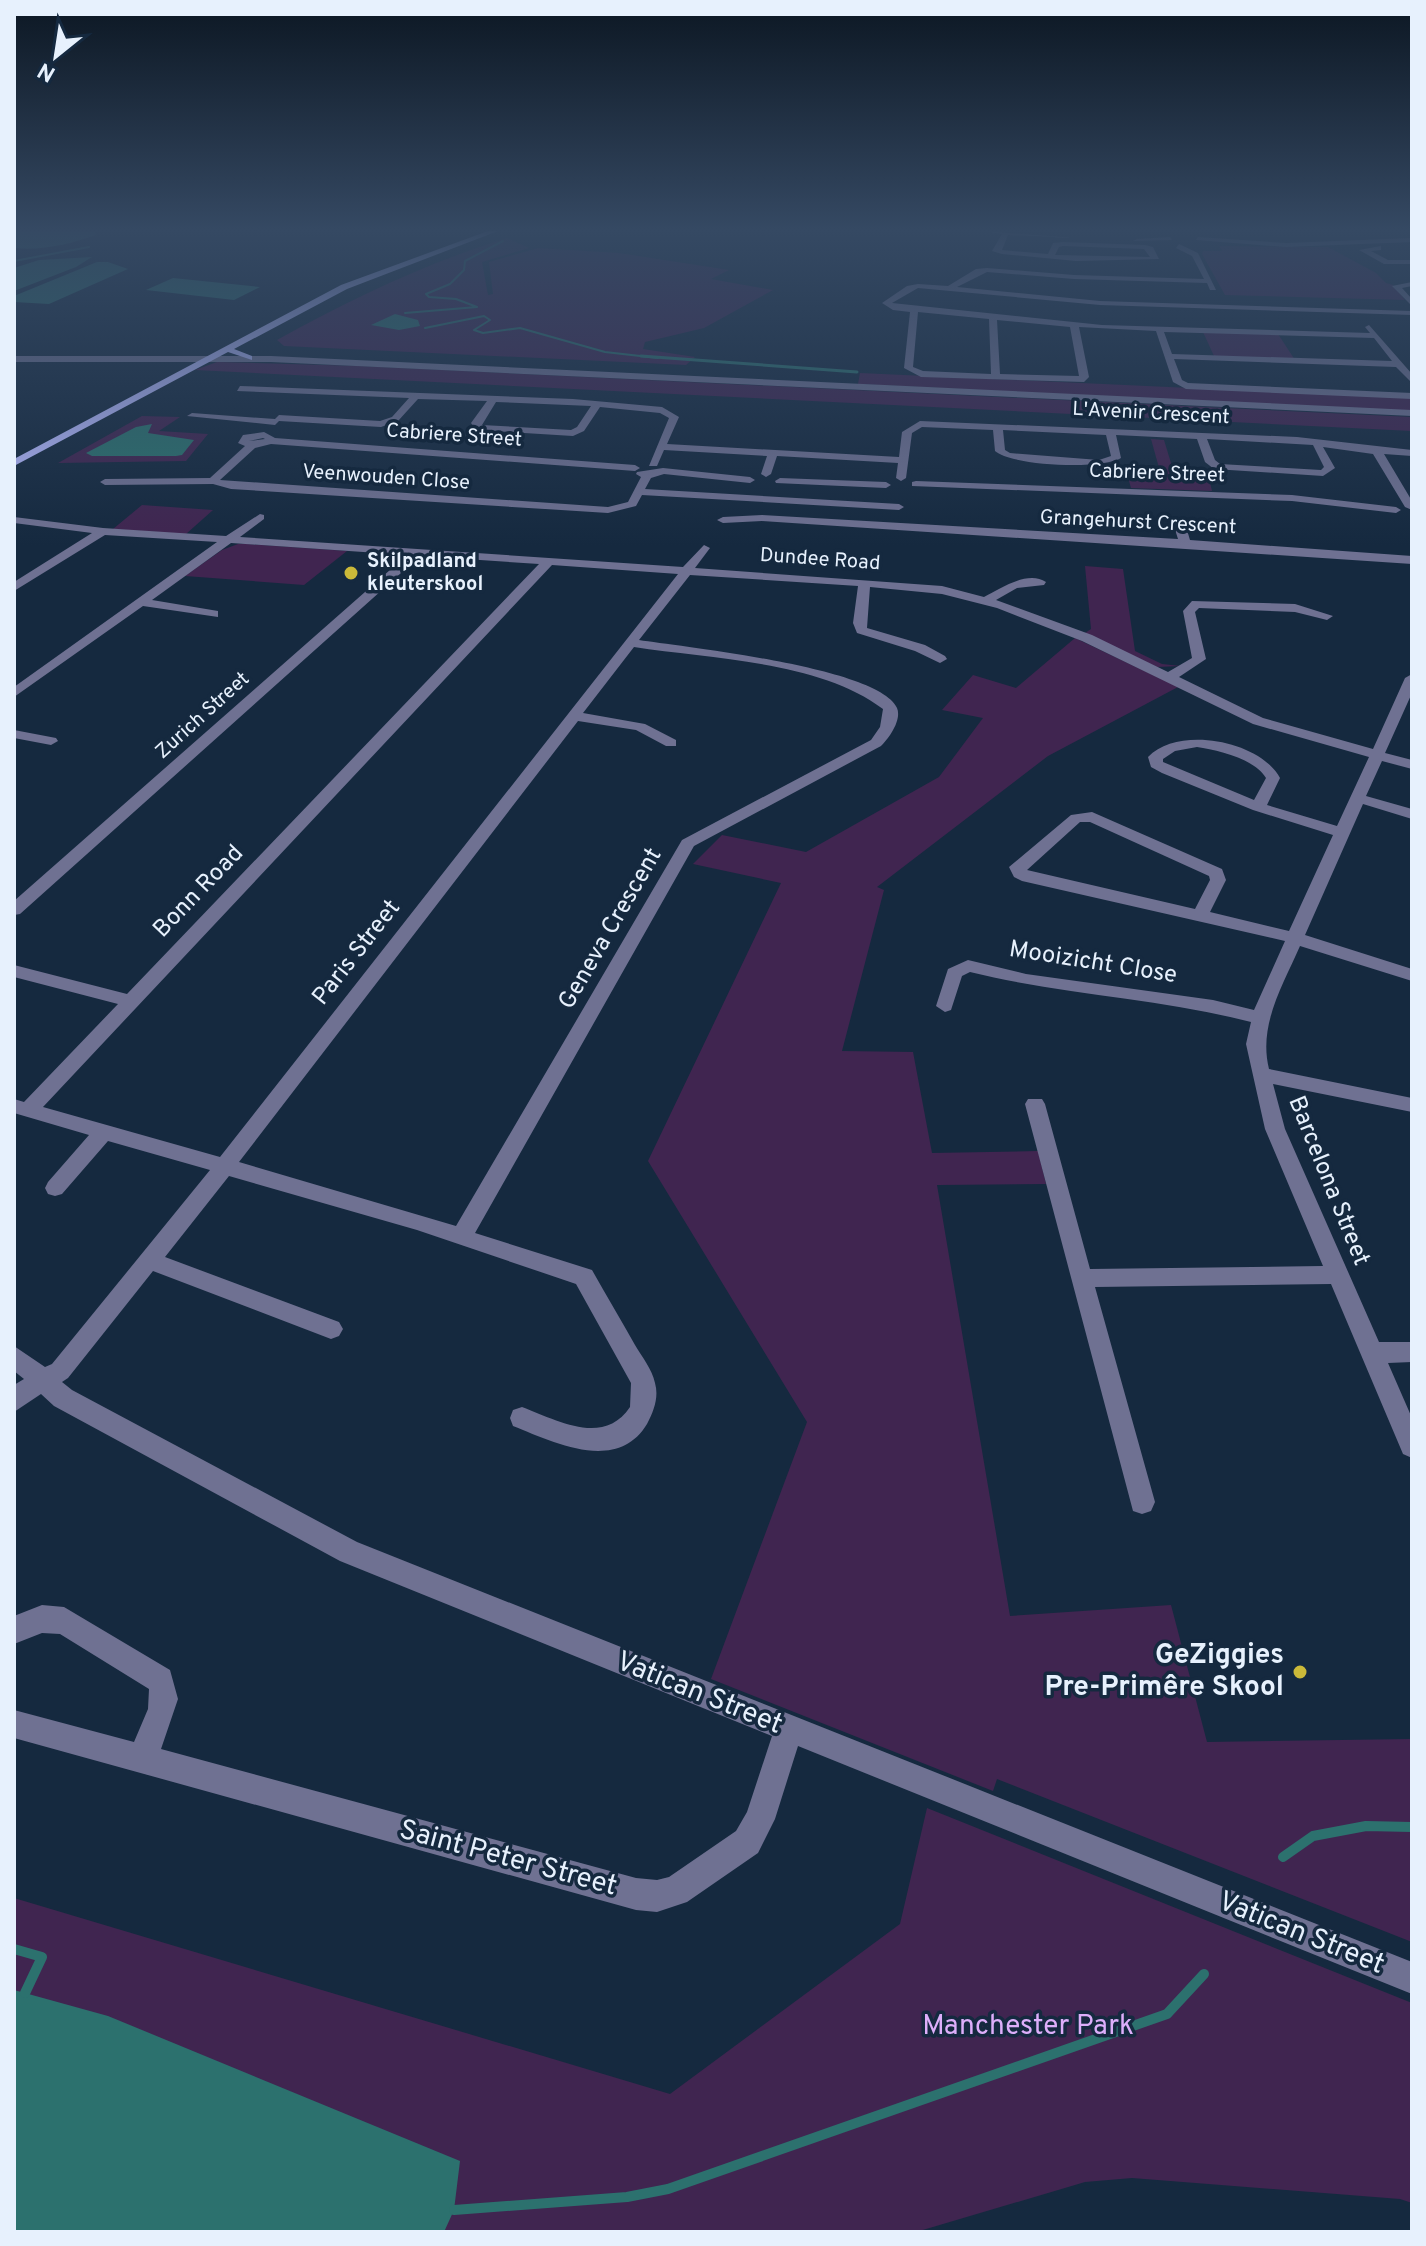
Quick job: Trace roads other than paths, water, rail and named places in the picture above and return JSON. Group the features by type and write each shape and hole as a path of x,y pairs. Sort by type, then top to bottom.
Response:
{"main road":[{"path":"14,463 249,336"},
{"path":"227,347 235,354 249,358"}],"street":[{"path":"912,336 909,370 921,374 1070,381 1084,378 1076,336"},
{"path":"994,336 996,378"},
{"path":"1161,336 1178,382 1189,387 1412,396"},
{"path":"1370,336 1376,336 1412,379"},
{"path":"1168,356 1399,364"},
{"path":"14,359 249,358 1412,413"},
{"path":"240,389 306,393 330,390 655,409 672,413 674,417 639,492 899,507"},
{"path":"266,438 277,420 306,393"},
{"path":"192,416 381,424 395,419 415,397"},
{"path":"492,401 476,423 479,428 568,434 581,429 596,406"},
{"name":"L'Avenir Crescent","path":"901,484 907,432 916,425 1054,427 1202,438 1227,436 1352,445 1377,451 1412,453"},
{"path":"998,427 999,450 1008,456 1099,463 1116,458 1111,433"},
{"name":"Cabriere Street","path":"213,481 252,445 266,438 635,468 637,473 650,470"},
{"path":"1202,438 1210,462 1218,467 1323,473 1330,468 1317,444"},
{"path":"660,447 905,460"},
{"path":"1377,451 1411,511"},
{"path":"766,474 773,453"},
{"path":"650,470 750,480 764,486 780,481 766,474 750,480"},
{"name":"Veenwouden Close","path":"105,482 213,481 231,486 608,510 632,504 639,492"},
{"name":"Cabriere Street","path":"780,481 1292,498 1396,510 1398,515 1411,511"},
{"path":"898,526 901,484"},
{"path":"14,693 260,517"},
{"name":"Grangehurst Crescent","path":"723,520 752,517 1302,549 1412,560"},
{"name":"Dundee Road","path":"14,520 103,531 927,588 986,601 1087,638 1258,721 1412,765"},
{"path":"1178,520 1185,544"},
{"path":"15,586 103,531"},
{"name":"Paris Street","path":"14,1401 21,1393 60,1371 225,1166 704,548"},
{"name":"Zurich Street","path":"14,910 418,552"},
{"name":"Bonn Road","path":"225,1166 21,1108 131,1001 549,561"},
{"path":"986,601 1014,585 1040,582"},
{"path":"865,583 859,623 862,630 920,648 940,659"},
{"path":"141,602 214,614"},
{"path":"1168,678 1199,659 1189,611 1196,604 1295,608 1327,616"},
{"name":"Geneva Crescent","path":"461,1237 688,843 876,743 884,734 891,716 890,708 881,700 829,676 630,643"},
{"name":"Barcelona Street","path":"1412,681 1295,937 1260,1018 1255,1044 1275,1129 1412,1446"},
{"path":"573,716 645,729 660,734 671,743"},
{"path":"14,734 51,741"},
{"path":"1258,807 1273,778 1267,767 1197,741 1179,744 1155,757 1156,764 1161,768 1258,807 1342,833"},
{"path":"1358,798 1412,814"},
{"path":"1200,915 1218,880 1216,873 1092,817 1076,818 1017,867 1020,873 1028,877 1295,937 1412,975"},
{"name":"Mooizicht Close","path":"945,1006 954,973 968,966 1026,980 1213,1006 1260,1018"},
{"path":"14,971 131,1001"},
{"path":"1261,1074 1412,1105"},
{"path":"1035,1104 1142,1502"},
{"path":"55,1188 104,1132"},
{"path":"225,1166 420,1222 584,1277 594,1289 643,1381 645,1393 638,1417 630,1427 607,1439 582,1440 522,1418"},
{"path":"149,1260 331,1329"},
{"path":"1080,1278 1337,1275"},
{"path":"1370,1353 1412,1352"},
{"name":"Vatican Street","path":"14,1356 63,1398 349,1552 1412,1978"},
{"path":"14,1630 42,1619 64,1621 160,1680 164,1687 164,1699 141,1759"},
{"name":"Saint Peter Street","path":"14,1724 636,1894 657,1896 676,1891 747,1842 760,1819 788,1730"}],"waterway":[{"path":"548,336 605,352 658,358"},
{"path":"641,356 857,372"},
{"path":"1283,1857 1313,1836 1366,1826 1412,1827"},
{"path":"14,1949 42,1957 25,1993"},
{"path":"454,2210 627,2197 668,2189 1167,2014 1204,1974"}],"place":[{"name":"Skilpadland kleuterskool","path":"351,573"},
{"name":"GeZiggies Pre-Primêre Skool","path":"1300,1672"}],"park label":[{"name":"Manchester Park","path":"1028,2027"}]}
